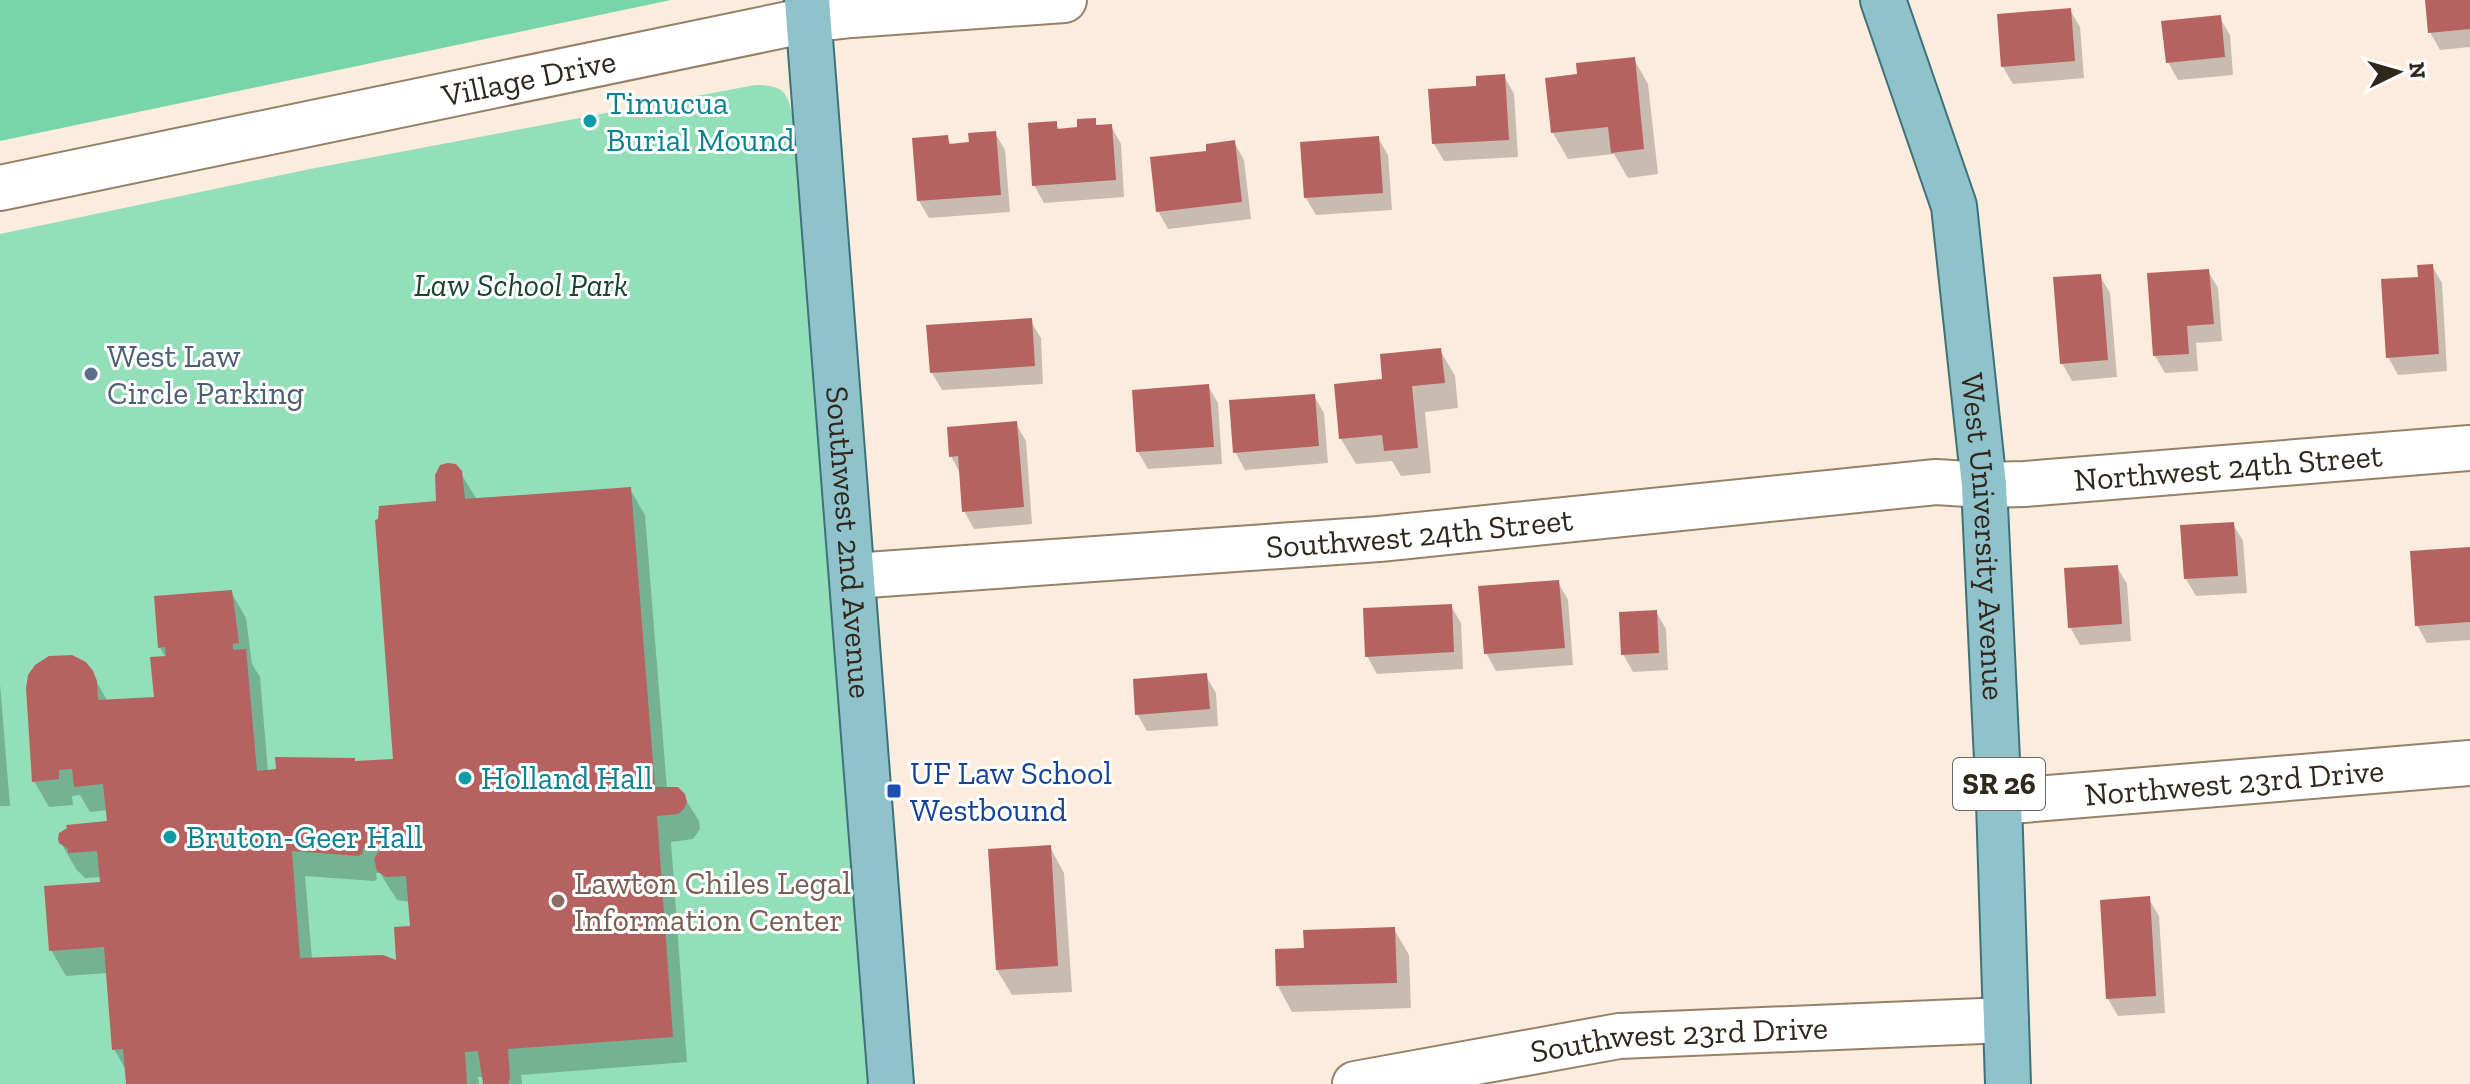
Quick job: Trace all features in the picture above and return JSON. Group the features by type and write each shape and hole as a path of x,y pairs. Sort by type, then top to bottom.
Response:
{"main road":[{"name":"West University Avenue","path":"1883,0 1954,206 1984,485 2008,1084"},
{"name":"Southwest 2nd Avenue","path":"808,10 891,1084"}],"street":[{"name":"Village Drive","path":"0,188 808,10 851,15 1064,0"},
{"name":"Northwest 24th Street","path":"1984,485 2470,448"},
{"name":"Southwest 24th Street","path":"853,576 1379,539 1936,482 1984,485"},
{"name":"Northwest 23rd Drive","path":"1999,802 2470,763"},
{"name":"Southwest 23rd Drive","path":"1355,1084 1619,1036 2006,1020"}],"green space":[{"path":"0,0 671,0 0,141"},
{"name":"Law School Park","path":"755,85 771,86 782,91 793,117 871,1084 0,1084 0,234 310,169"}],"building":[{"path":"2425,0 2470,0 2470,29 2428,33"},
{"path":"2071,8 2075,61 2001,67 1997,14"},
{"path":"2221,15 2225,57 2166,63 2161,21"},
{"path":"1635,57 1644,149 1611,153 1608,127 1551,133 1545,78 1577,74 1576,63"},
{"path":"1505,74 1509,140 1432,144 1428,89 1476,86 1476,76"},
{"path":"1096,118 1096,125 1112,124 1116,180 1032,186 1028,123 1057,121 1057,129 1077,127 1077,119"},
{"path":"996,131 1001,195 917,201 912,138 948,135 949,144 969,142 968,133"},
{"path":"1379,136 1383,193 1304,198 1300,142"},
{"path":"1235,140 1242,202 1156,212 1150,157 1206,151 1206,144"},
{"path":"2433,264 2439,354 2386,358 2381,279 2418,277 2417,265"},
{"path":"2209,269 2214,324 2187,326 2189,354 2153,356 2147,273"},
{"path":"2101,274 2108,360 2060,364 2053,277"},
{"path":"1032,318 1035,366 930,373 926,325"},
{"path":"1441,348 1445,383 1412,386 1418,448 1384,451 1382,435 1339,439 1334,384 1382,379 1380,354"},
{"path":"1209,384 1214,447 1136,452 1132,390"},
{"path":"1315,394 1319,446 1233,453 1229,400"},
{"path":"1017,421 1024,507 962,512 958,456 949,457 947,427"},
{"name":"Holland Hall","path":"456,464 462,471 465,499 631,487 655,787 678,787 685,794 687,802 678,814 657,816 673,1037 508,1049 508,1084 483,1084 478,1051 465,1052 467,1084 126,1084 123,1049 112,1050 104,947 49,951 44,886 100,882 97,851 68,853 58,839 66,825 107,821 103,784 74,787 72,769 59,770 59,779 32,782 26,688 28,675 35,665 49,656 72,655 86,662 93,671 98,700 154,697 150,657 166,656 165,647 158,648 154,596 232,590 239,643 233,644 233,650 246,649 257,771 276,769 275,757 355,758 355,761 393,759 375,520 378,519 379,506 436,501 435,475 440,465","holes":["383,846 374,859 377,871 386,877 406,876 410,926 394,927 396,960 383,955 300,958 292,851 359,856 363,848"]},
{"path":"2234,522 2238,576 2184,579 2180,525"},
{"path":"2470,547 2470,622 2415,626 2410,551"},
{"path":"2118,565 2122,624 2068,628 2064,568"},
{"path":"1559,580 1565,648 1484,654 1478,586"},
{"path":"1452,604 1454,652 1365,657 1363,608"},
{"path":"1657,610 1659,653 1621,655 1619,612"},
{"path":"1207,673 1210,709 1135,715 1133,679"},
{"path":"1051,845 1058,966 996,970 988,849"},
{"path":"2150,896 2156,996 2106,999 2100,900"},
{"path":"1395,927 1397,983 1276,986 1275,949 1304,948 1303,930"}],"place":[{"name":"Timucua Burial Mound","path":"590,121"},
{"name":"West Law Circle Parking","path":"91,374"},
{"name":"Holland Hall","path":"465,778"},
{"name":"UF Law School Westbound","path":"894,791"},
{"name":"Bruton-Geer Hall","path":"170,837"},
{"name":"Lawton Chiles Legal Information Center","path":"558,901"}]}
